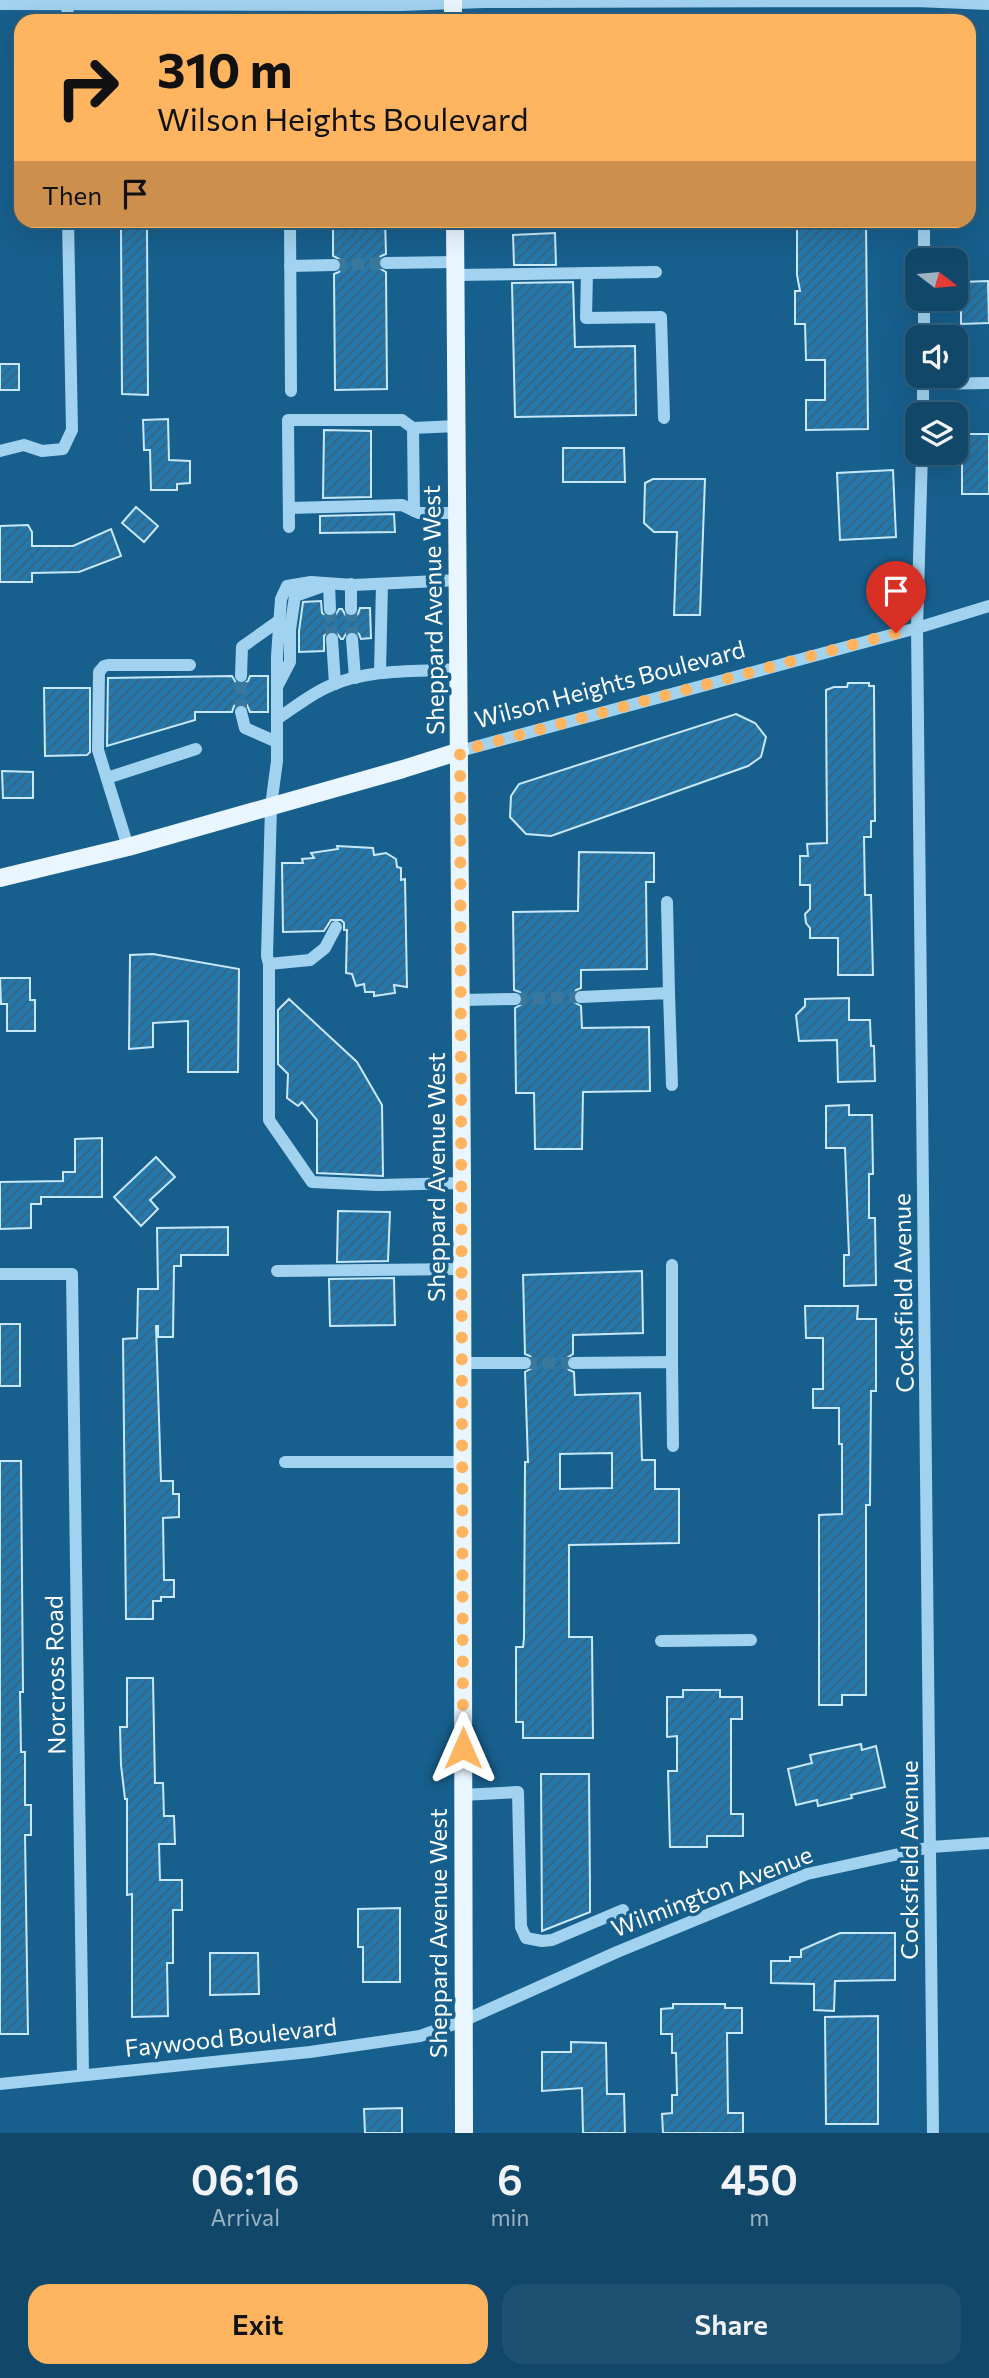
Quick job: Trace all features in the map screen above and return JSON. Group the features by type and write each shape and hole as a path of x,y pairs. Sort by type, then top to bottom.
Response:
{"main road":[{"name":"Sheppard Avenue West","path":"455,228 460,669 464,2133"},
{"name":"Wilson Heights Boulevard","path":"0,878 128,847 460,751"}],"street":[{"path":"0,4 401,5 453,8 916,1 989,4"},
{"path":"67,14 68,4"},
{"path":"0,451 24,445 42,451 63,449 72,430 68,228"},
{"path":"290,228 291,391"},
{"path":"924,228 924,248"},
{"path":"386,263 587,273 656,272"},
{"path":"290,266 334,265"},
{"path":"587,273 586,317 661,317 664,418"},
{"path":"968,382 989,383"},
{"path":"289,527 288,419 402,420 413,428 457,426"},
{"path":"413,428 414,510"},
{"name":"Cocksfield Avenue","path":"922,465 917,628 933,2133"},
{"path":"289,508 402,505 419,513 458,513"},
{"path":"458,580 382,584 311,582 287,586 281,599 277,761 271,806 268,916 269,1120 312,1182 378,1185 462,1183"},
{"path":"329,584 330,609"},
{"path":"277,688 290,662 290,631 295,596 329,584"},
{"path":"351,584 351,609"},
{"path":"380,672 382,584"},
{"name":"Wilson Heights Boulevard","path":"460,751 917,628 989,606"},
{"path":"241,676 242,647 279,620"},
{"path":"331,639 335,684"},
{"path":"352,639 355,678"},
{"path":"128,847 98,750 98,676 101,669 108,665 190,665"},
{"path":"277,719 335,684 355,678 380,672 411,673 460,669"},
{"path":"241,712 244,728 277,742"},
{"path":"107,778 196,749"},
{"path":"667,902 672,1085"},
{"path":"269,964 310,960 325,948 336,927"},
{"path":"581,998 669,993"},
{"path":"461,1000 514,999"},
{"path":"672,1265 673,1446"},
{"path":"277,1271 462,1269"},
{"name":"Norcross Road","path":"0,1274 72,1274 83,2075"},
{"path":"573,1363 672,1362"},
{"path":"463,1363 525,1363"},
{"path":"285,1462 463,1462"},
{"path":"661,1641 751,1640"},
{"path":"463,1795 518,1792 521,1927 526,1938 552,1940 623,1910"},
{"name":"Wilmington Avenue","path":"463,2021 617,1952 807,1874 931,1847 989,1843"},
{"name":"Faywood Boulevard","path":"0,2084 310,2052 420,2036 463,2021"}],"building":[{"path":"333,228 385,228 386,254 377,262 379,268 386,272 387,389 335,390 334,274 339,272 343,265 341,260 333,256"},
{"path":"797,228 866,228 868,429 806,430 806,400 825,400 825,360 806,360 805,324 795,324 795,291 800,291 797,275"},
{"path":"121,229 147,229 148,395 122,394"},
{"path":"555,233 556,265 514,265 513,235"},
{"path":"988,281 989,323 961,324 961,312 968,312 968,282"},
{"path":"573,282 575,347 635,346 636,415 515,417 512,283"},
{"path":"0,364 19,364 19,390 0,390"},
{"path":"168,419 169,460 190,461 190,483 177,484 177,490 151,490 150,450 144,450 143,420"},
{"path":"324,430 371,431 371,497 323,498"},
{"path":"968,434 989,434 989,494 962,494 962,465 968,465"},
{"path":"563,448 624,448 625,482 563,482"},
{"path":"893,470 896,537 840,540 837,473"},
{"path":"653,479 705,479 700,615 674,615 677,532 654,532 644,523 645,483"},
{"path":"136,507 158,526 144,542 122,523"},
{"path":"394,514 395,532 320,533 320,516"},
{"path":"28,525 32,532 32,546 73,546 111,529 121,556 79,572 32,573 32,582 0,582 0,526"},
{"path":"321,601 322,613 330,618 335,616 339,609 352,618 358,614 360,608 370,608 371,638 361,639 359,634 352,630 341,639 331,630 324,636 324,651 299,652 303,602"},
{"path":"232,676 236,683 241,685 248,681 250,676 268,676 268,712 250,712 247,705 240,703 234,706 232,712 195,712 195,720 107,746 108,678"},
{"path":"848,683 869,683 869,686 874,686 875,821 871,821 871,837 864,837 865,895 871,895 873,975 838,975 838,938 810,938 805,914 810,909 810,885 800,885 800,856 808,856 807,844 827,843 826,690 847,687"},
{"path":"44,688 90,688 90,752 87,755 45,756"},
{"path":"736,714 755,723 766,737 761,757 748,766 551,836 526,834 510,817 511,796 519,784"},
{"path":"2,771 33,772 33,798 3,798"},
{"path":"337,846 373,848 374,855 386,853 396,859 397,867 401,868 401,880 405,879 407,987 394,985 395,993 374,996 374,992 365,992 364,984 356,986 352,974 346,973 347,930 344,930 341,920 331,920 324,931 283,932 282,863 303,863 302,859 314,858 311,853 338,849"},
{"path":"579,852 654,853 654,882 646,882 647,969 581,970 581,988 576,990 572,997 574,1002 581,1006 582,1028 649,1027 650,1091 583,1092 582,1149 535,1149 534,1093 516,1093 515,1008 522,1004 524,998 520,992 514,990 513,912 578,911"},
{"path":"153,954 239,969 238,1072 188,1072 188,1021 153,1023 153,1047 129,1049 130,955"},
{"path":"0,978 30,978 30,1000 35,1000 35,1031 7,1031 7,1004 1,1004"},
{"path":"849,998 849,1020 870,1020 875,1081 838,1082 837,1040 799,1041 796,1015 805,1006 805,999"},
{"path":"289,999 357,1062 382,1105 383,1176 317,1173 317,1120 302,1102 298,1106 287,1098 288,1074 278,1064 278,1010"},
{"path":"849,1105 849,1115 872,1115 873,1174 869,1174 869,1218 875,1218 876,1285 844,1286 844,1255 849,1255 845,1148 826,1148 826,1106"},
{"path":"102,1138 102,1197 41,1197 41,1204 31,1204 31,1228 0,1229 0,1182 63,1181 63,1172 75,1172 75,1139"},
{"path":"156,1157 175,1177 150,1200 158,1209 141,1226 114,1197"},
{"path":"338,1211 390,1212 388,1261 337,1262"},
{"path":"228,1227 228,1255 181,1255 181,1266 174,1266 173,1337 158,1337 156,1326 161,1481 173,1481 173,1494 179,1494 179,1517 163,1518 164,1580 174,1580 174,1597 161,1597 161,1601 153,1601 153,1619 126,1619 123,1339 137,1338 138,1289 158,1289 157,1228"},
{"path":"642,1271 643,1333 573,1335 573,1354 567,1358 565,1364 574,1372 575,1395 640,1393 642,1460 655,1460 655,1489 679,1489 679,1543 569,1545 569,1637 592,1637 593,1738 523,1738 523,1722 516,1722 516,1647 523,1647 524,1638 525,1462 528,1462 525,1372 532,1368 534,1362 525,1354 523,1275","holes":["612,1453 612,1488 560,1489 560,1454"]},
{"path":"394,1278 395,1325 330,1326 329,1279"},
{"path":"805,1306 858,1306 857,1319 876,1319 876,1391 871,1391 870,1505 866,1505 866,1695 842,1695 842,1705 819,1705 819,1515 842,1514 839,1408 813,1408 813,1389 823,1389 823,1338 806,1338"},
{"path":"0,1324 20,1324 20,1386 0,1386"},
{"path":"0,1461 21,1461 21,1752 25,1752 25,1805 31,1805 31,1835 25,1835 28,2034 0,2034"},
{"path":"127,1678 153,1678 155,1783 163,1783 164,1816 174,1816 175,1844 159,1844 160,1880 182,1880 182,1910 173,1910 173,1963 167,1963 168,2016 132,2017 132,1894 127,1895 127,1799 121,1765 120,1727 127,1727"},
{"path":"683,1690 720,1690 720,1697 742,1697 742,1719 731,1719 731,1814 743,1814 743,1836 707,1836 707,1847 670,1847 668,1771 677,1771 677,1736 667,1737 667,1697 683,1697"},
{"path":"861,1744 862,1750 876,1746 885,1787 818,1806 817,1800 796,1805 788,1769 812,1763 810,1755"},
{"path":"541,1774 589,1774 590,1891 590,1912 542,1931"},
{"path":"400,1908 400,1982 363,1982 363,1947 358,1947 358,1909"},
{"path":"840,1933 895,1933 895,1980 835,1981 834,2011 814,2010 814,1984 771,1983 771,1961 790,1961 790,1957 801,1957 801,1950"},
{"path":"210,1953 258,1953 259,1994 210,1995"},
{"path":"673,2004 725,2004 725,2008 742,2008 742,2033 727,2033 728,2113 743,2113 743,2133 663,2133 662,2114 672,2113 672,2095 677,2095 676,2053 672,2053 672,2034 661,2034 661,2009 673,2008"},
{"path":"878,2016 878,2124 826,2124 825,2017"},
{"path":"571,2042 606,2043 607,2094 624,2094 625,2133 583,2133 582,2088 542,2091 542,2052 571,2052"},
{"path":"402,2108 402,2133 365,2133 364,2109"}],"tunnel":[{"path":"334,265 386,263"},
{"path":"330,609 332,639"},
{"path":"351,609 352,639"},
{"path":"241,676 241,712"},
{"path":"515,999 581,997"},
{"path":"525,1363 574,1363"}],"route":[{"path":"463,1748 460,751 896,633"}]}
